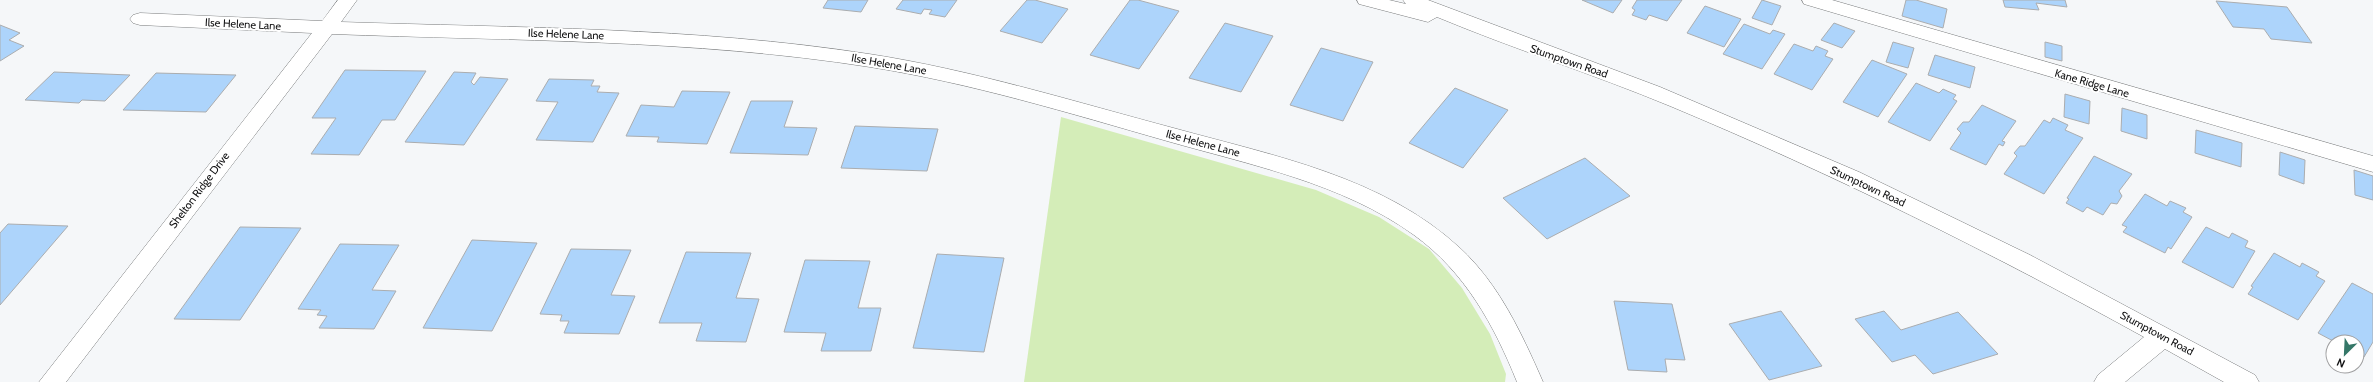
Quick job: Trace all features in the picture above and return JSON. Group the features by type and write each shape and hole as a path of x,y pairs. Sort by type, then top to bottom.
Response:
{"street":[{"name":"Shelton Ridge Drive","path":"52,382 348,0"},
{"name":"Stumptown Road","path":"1366,0 1474,27"},
{"name":"Stumptown Road","path":"1412,0 1474,27 1606,74 1794,151 1907,204 2163,336 2246,382"},
{"name":"Kane Ridge Lane","path":"1811,0 2373,164"},
{"name":"Ilse Helene Lane","path":"140,19 327,28 633,36 738,44 867,60 938,73 1021,94 1305,171 1363,196 1408,220 1452,254 1487,295 1513,341 1530,382"},
{"path":"2107,382 2163,336"}],"green space":[{"path":"1061,117 1316,190 1379,217 1429,249 1462,288 1490,334 1506,374 1505,382 1024,382"}],"building":[{"path":"828,0 868,0 861,12 823,8"},
{"path":"903,0 957,0 945,17 929,14 932,10 924,9 921,14 896,9"},
{"path":"1027,0 1035,0 1068,9 1042,43 1000,31"},
{"path":"1130,0 1138,0 1179,11 1139,69 1090,55"},
{"path":"1582,0 1622,0 1613,13"},
{"path":"1637,0 1682,0 1667,21 1649,15 1646,20 1632,15 1635,10 1632,8"},
{"path":"1762,0 1781,6 1772,25 1752,18"},
{"path":"1906,0 1916,0 1947,9 1943,28 1902,16"},
{"path":"2003,0 2065,0 2067,7 2036,3 2039,10 2005,7"},
{"path":"2216,1 2287,7 2312,43 2271,39 2264,29 2233,27"},
{"path":"1705,6 1741,19 1724,47 1687,33"},
{"path":"1225,23 1273,36 1241,92 1189,78"},
{"path":"1834,23 1855,31 1842,48 1821,40"},
{"path":"1744,24 1770,34 1773,30 1785,34 1762,69 1723,54"},
{"path":"0,25 20,33 9,40 24,46 0,61"},
{"path":"1893,42 1914,48 1908,68 1886,62"},
{"path":"2045,42 2062,46 2062,61 2045,57"},
{"path":"1794,44 1813,51 1816,46 1828,51 1825,56 1833,59 1812,90 1774,74"},
{"path":"1321,48 1373,62 1343,121 1290,105"},
{"path":"1935,55 1975,67 1970,88 1928,75"},
{"path":"1872,60 1907,74 1878,117 1843,102"},
{"path":"345,70 426,71 395,120 382,120 359,155 311,154 336,118 312,118"},
{"path":"54,72 130,75 105,101 82,100 79,103 25,100"},
{"path":"454,72 476,73 471,82 474,85 480,77 508,79 464,145 405,142"},
{"path":"156,73 236,75 206,112 123,110"},
{"path":"549,79 594,80 591,86 600,86 597,92 619,93 593,142 536,140 558,102 536,101"},
{"path":"1916,83 1939,93 1943,89 1956,95 1953,99 1957,101 1930,141 1888,122"},
{"path":"1455,88 1508,110 1463,168 1409,143"},
{"path":"682,91 730,92 707,144 657,142 659,137 626,136 641,105 674,107"},
{"path":"2065,94 2090,101 2089,124 2064,117"},
{"path":"751,101 793,101 784,127 817,128 808,155 730,153"},
{"path":"1982,105 2016,121 2002,141 2005,142 2003,146 1999,144 1986,165 1950,149 1961,133 1957,129 1963,122 1969,122"},
{"path":"2122,108 2147,115 2147,139 2121,131"},
{"path":"2053,118 2068,125 2065,130 2083,138 2044,194 2004,174 2017,156 2014,153 2020,146 2025,146 2044,120 2050,123"},
{"path":"855,126 938,129 927,171 841,168"},
{"path":"2196,130 2242,143 2241,167 2195,153"},
{"path":"2280,152 2305,160 2304,184 2279,175"},
{"path":"2094,156 2132,174 2119,191 2122,196 2117,204 2111,203 2103,215 2087,207 2083,212 2066,203 2069,199 2067,198"},
{"path":"1585,158 1630,196 1547,239 1503,198"},
{"path":"2354,170 2373,176 2373,200 2355,195"},
{"path":"2145,194 2167,206 2170,201 2186,208 2183,212 2192,217 2171,249 2168,247 2165,253 2123,232 2127,227 2122,225"},
{"path":"8,224 68,226 0,305 0,233"},
{"path":"240,227 301,228 240,320 174,319"},
{"path":"2206,227 2229,238 2232,233 2248,241 2245,247 2255,251 2233,288 2182,262"},
{"path":"472,240 537,243 492,331 423,328"},
{"path":"340,244 399,245 372,290 396,291 374,329 319,328 327,316 317,315 321,310 298,309"},
{"path":"571,249 631,250 611,295 635,296 619,334 564,333 569,321 560,321 562,315 540,314"},
{"path":"686,252 751,253 736,298 759,299 746,342 696,341 702,323 659,323"},
{"path":"2274,253 2300,267 2302,263 2319,272 2316,276 2325,281 2298,320 2248,294 2253,287 2251,286"},
{"path":"937,254 1004,258 984,352 913,348"},
{"path":"805,260 870,261 858,308 881,308 871,351 821,351 826,333 784,332"},
{"path":"2352,283 2373,294 2373,342 2365,355 2365,334 2325,334 2325,337 2318,333"},
{"path":"1614,301 1672,304 1685,360 1665,359 1667,372 1628,370"},
{"path":"1781,311 1822,366 1769,380 1729,324"},
{"path":"1884,311 1901,330 1958,312 1998,354 1933,374 1915,355 1892,362 1855,319"}]}
